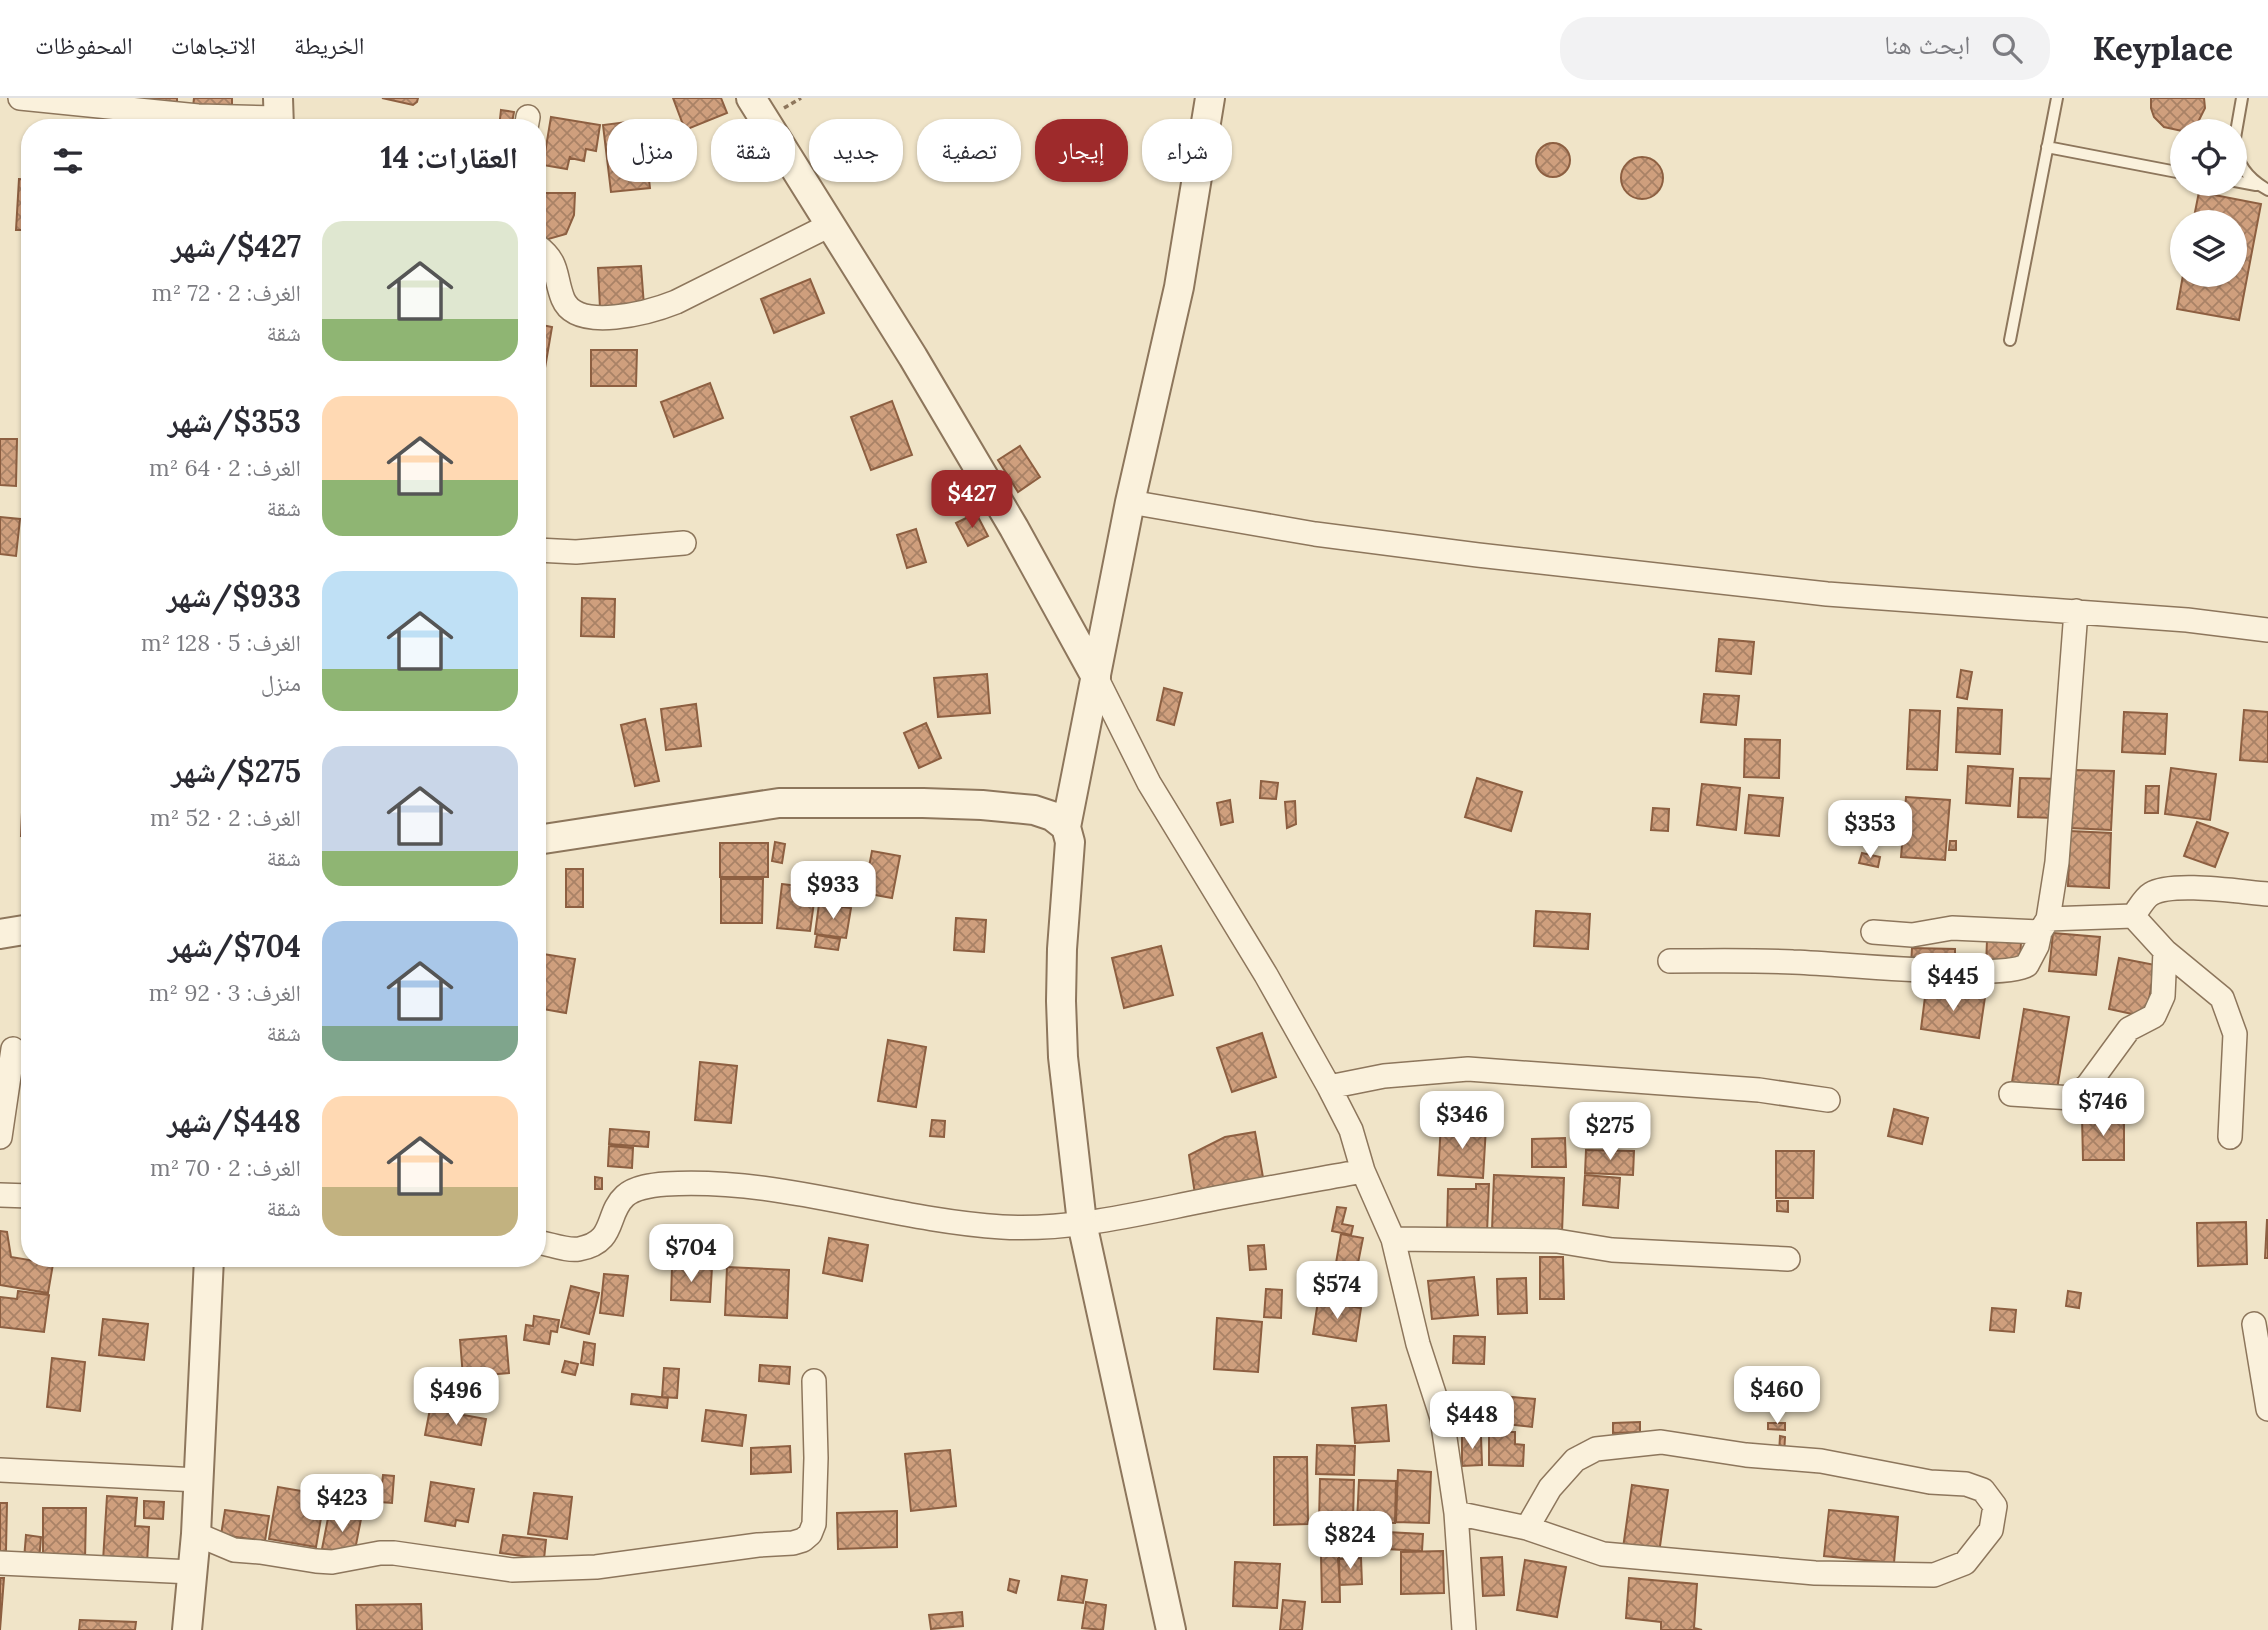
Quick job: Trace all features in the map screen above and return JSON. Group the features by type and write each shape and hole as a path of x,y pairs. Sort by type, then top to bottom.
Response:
{"street":[{"path":"20,98 198,116 279,115"},
{"path":"751,98 913,357 1014,528 1097,677 1149,783 1266,975 1351,1130 1363,1171 1393,1239 1418,1344 1443,1418 1457,1513 1464,1630"},
{"path":"1171,1630 1082,1223 1063,1057 1062,950 1070,842 1066,827 1130,502 1179,287 1210,98"},
{"path":"546,253 557,273 563,301 571,310 587,317 622,316 656,310 676,302 830,225"},
{"path":"1130,502 1315,534 1478,555 1827,594 2187,620 2268,630"},
{"path":"546,550 576,552 684,543"},
{"path":"1670,961 1781,961 1959,971 2014,970 2028,965 2044,926 2057,862 2076,611"},
{"path":"546,839 779,803 982,805 1034,810 1052,816 1066,827"},
{"path":"1873,932 1912,935 1952,928 2044,926 2133,916 2150,894 2175,889 2196,887 2225,892 2268,894"},
{"path":"2133,916 2165,951 2222,998 2235,1034 2230,1137"},
{"path":"0,934 21,930"},
{"path":"2011,1094 2072,1098 2088,1085 2129,1029 2154,1016 2163,996 2165,951"},
{"path":"0,1137 13,1049"},
{"path":"1329,1087 1384,1076 1468,1069 1759,1090 1828,1100"},
{"path":"546,1244 576,1249 601,1240 625,1196 638,1189 665,1184 748,1186 927,1218 1002,1227 1047,1227 1082,1223 1363,1171"},
{"path":"0,1195 21,1196"},
{"path":"1393,1239 1557,1241 1612,1250 1788,1259"},
{"path":"187,1630 196,1534 209,1267"},
{"path":"2254,1324 2268,1409"},
{"path":"196,1534 234,1550 316,1561 332,1562 394,1553 512,1570 596,1567 803,1541 814,1524 814,1381"},
{"path":"1457,1513 1527,1528 1603,1554 1815,1573 1934,1575 1965,1563 1991,1530 1995,1506 1983,1490 1966,1484 1930,1482 1821,1461 1746,1455 1661,1442 1596,1449 1575,1460 1550,1488 1527,1528"},
{"path":"0,1469 198,1480"},
{"path":"0,1563 192,1572"}],"lane":[{"path":"2010,340 2057,98"},
{"path":"2238,119 2242,98"},
{"path":"2047,147 2170,171"},
{"path":"2247,173 2263,187"}],"building":[{"path":"134,98 177,98 177,107 134,106"},
{"path":"194,98 232,98 232,109 193,107"},
{"path":"382,98 418,98 413,105"},
{"path":"673,98 721,98 727,113 697,125 697,119 681,119"},
{"path":"2151,98 2204,98 2205,108 2200,119 2170,119 2170,128 2164,127 2154,117"},
{"path":"501,110 514,112 513,119 500,119"},
{"path":"551,117 600,125 596,151 586,149 584,161 570,156 567,169 546,166"},
{"path":"607,124 607,158 603,125"},
{"path":"1553,143 1565,148 1570,160 1565,172 1553,177 1541,172 1536,160 1541,148"},
{"path":"1642,157 1657,163 1663,178 1657,193 1642,199 1627,193 1621,178 1627,163"},
{"path":"19,179 21,230 16,230"},
{"path":"610,182 649,182 650,188 611,192"},
{"path":"546,193 575,193 574,215 566,234 546,240"},
{"path":"2198,196 2220,196 2261,204 2247,278 2247,210 2195,210"},
{"path":"641,266 644,306 600,308 598,268"},
{"path":"810,279 824,313 774,333 761,299"},
{"path":"2181,287 2245,287 2239,320 2177,309"},
{"path":"546,326 552,327 546,362"},
{"path":"591,350 637,350 636,386 591,386"},
{"path":"710,383 723,418 674,437 661,402"},
{"path":"892,401 912,455 871,470 851,417"},
{"path":"0,439 17,439 16,486 0,485"},
{"path":"1020,446 1040,477 1018,492 998,460"},
{"path":"976,513 988,536 968,546 956,523"},
{"path":"0,517 20,519 16,556 0,554"},
{"path":"916,529 926,562 907,568 897,535"},
{"path":"582,598 615,599 614,637 581,636"},
{"path":"1719,639 1754,642 1751,674 1716,671"},
{"path":"1961,670 1972,672 1967,699 1957,697"},
{"path":"987,674 990,713 938,717 934,678"},
{"path":"1164,688 1182,693 1174,725 1157,720"},
{"path":"1704,694 1739,696 1736,725 1701,722"},
{"path":"696,704 701,746 666,750 661,709"},
{"path":"1958,708 2002,710 2000,754 1956,752"},
{"path":"1910,710 1940,711 1937,770 1907,769"},
{"path":"2244,710 2268,712 2268,762 2240,760"},
{"path":"2124,712 2167,714 2165,754 2122,752"},
{"path":"645,719 659,781 635,786 621,725"},
{"path":"926,723 941,758 919,768 904,733"},
{"path":"1745,739 1780,740 1779,778 1744,777"},
{"path":"1968,766 2013,769 2010,806 1966,803"},
{"path":"2171,768 2216,774 2210,820 2165,814"},
{"path":"2073,770 2114,771 2111,830 2070,828"},
{"path":"1477,778 1522,792 1511,831 1465,817"},
{"path":"2020,778 2058,779 2056,818 2018,817"},
{"path":"1261,781 1278,783 1276,799 1260,798"},
{"path":"1702,784 1740,788 1736,830 1697,825"},
{"path":"2146,786 2159,786 2158,813 2145,813"},
{"path":"1749,795 1783,798 1779,836 1745,833"},
{"path":"1906,797 1950,800 1945,860 1901,857"},
{"path":"1230,800 1233,822 1221,825 1217,803"},
{"path":"1295,801 1296,824 1287,828 1285,802"},
{"path":"1653,808 1669,809 1668,831 1651,830"},
{"path":"2197,822 2228,833 2215,867 2184,856"},
{"path":"2070,831 2111,833 2109,888 2068,886"},
{"path":"1950,841 1956,841 1956,850 1949,850"},
{"path":"775,842 785,844 782,863 772,861"},
{"path":"720,843 768,843 768,877 720,877"},
{"path":"872,851 900,856 892,898 864,893"},
{"path":"1862,853 1880,857 1878,867 1859,863"},
{"path":"566,869 583,869 583,907 566,907"},
{"path":"721,879 763,879 762,923 721,923"},
{"path":"782,884 816,888 810,931 777,928"},
{"path":"819,904 851,908 846,938 815,934"},
{"path":"1536,911 1590,914 1588,949 1534,946"},
{"path":"956,918 986,920 984,952 954,950"},
{"path":"2053,933 2100,937 2096,975 2049,971"},
{"path":"817,935 840,939 838,950 815,947"},
{"path":"1987,940 2021,941 2020,967 1986,967"},
{"path":"1161,946 1173,995 1124,1008 1112,958"},
{"path":"1912,948 1955,949 1955,967 1911,966"},
{"path":"546,954 575,959 566,1013 546,1010"},
{"path":"2119,958 2155,965 2146,1017 2109,1009"},
{"path":"1926,989 1985,997 1979,1038 1921,1029"},
{"path":"2024,1009 2069,1017 2057,1089 2012,1082"},
{"path":"1262,1033 1276,1077 1232,1092 1217,1048"},
{"path":"888,1040 926,1047 916,1107 878,1101"},
{"path":"700,1062 737,1066 731,1123 695,1120"},
{"path":"1894,1109 1928,1118 1922,1144 1888,1136"},
{"path":"2124,1116 2124,1160 2083,1160 2082,1117"},
{"path":"932,1120 945,1121 944,1137 930,1136"},
{"path":"1441,1124 1486,1127 1483,1178 1438,1175"},
{"path":"610,1129 649,1132 648,1147 609,1144"},
{"path":"1255,1132 1264,1183 1195,1194 1189,1155 1225,1137"},
{"path":"1565,1138 1566,1167 1532,1167 1532,1139"},
{"path":"609,1146 633,1148 632,1168 608,1166"},
{"path":"1586,1150 1634,1151 1633,1175 1585,1173"},
{"path":"1776,1151 1814,1151 1813,1198 1776,1198"},
{"path":"1494,1175 1564,1178 1562,1233 1492,1230"},
{"path":"1585,1175 1620,1178 1618,1208 1583,1205"},
{"path":"595,1177 602,1178 602,1189 595,1189"},
{"path":"1476,1184 1489,1184 1487,1233 1447,1232 1448,1189 1476,1189"},
{"path":"1777,1201 1788,1201 1788,1212 1777,1211"},
{"path":"1337,1207 1346,1208 1342,1224 1353,1226 1351,1235 1332,1231"},
{"path":"2267,1220 2268,1258 2265,1258"},
{"path":"2246,1222 2247,1264 2198,1266 2197,1223"},
{"path":"0,1231 7,1232 11,1257 21,1259 21,1267 52,1267 48,1293 0,1285"},
{"path":"1341,1234 1363,1238 1357,1268 1336,1263"},
{"path":"829,1238 868,1245 862,1281 823,1273"},
{"path":"1264,1245 1266,1269 1250,1270 1248,1246"},
{"path":"1540,1257 1563,1257 1564,1299 1540,1299"},
{"path":"1324,1263 1364,1271 1358,1304 1318,1296"},
{"path":"672,1266 712,1267 710,1302 671,1300"},
{"path":"727,1267 789,1270 787,1318 725,1315"},
{"path":"604,1274 628,1276 623,1316 600,1313"},
{"path":"1474,1277 1478,1315 1432,1319 1428,1281"},
{"path":"1526,1278 1527,1313 1498,1314 1497,1279"},
{"path":"571,1286 599,1293 589,1334 561,1327"},
{"path":"1266,1289 1282,1290 1281,1318 1264,1317"},
{"path":"18,1291 49,1295 44,1332 0,1327 0,1297 17,1299"},
{"path":"2068,1291 2081,1293 2079,1308 2066,1306"},
{"path":"1318,1301 1361,1308 1356,1341 1313,1334"},
{"path":"1992,1308 2016,1310 2014,1332 1990,1330"},
{"path":"534,1316 559,1320 557,1332 551,1331 549,1344 524,1340 526,1325 533,1326"},
{"path":"1217,1318 1262,1322 1258,1372 1214,1369"},
{"path":"103,1319 148,1324 144,1360 99,1355"},
{"path":"506,1336 509,1373 463,1377 460,1340"},
{"path":"1454,1336 1485,1337 1484,1364 1453,1363"},
{"path":"584,1342 595,1344 593,1365 581,1363"},
{"path":"52,1358 85,1362 80,1411 47,1407"},
{"path":"565,1361 578,1364 575,1375 562,1372"},
{"path":"760,1365 790,1367 789,1384 759,1381"},
{"path":"664,1368 679,1369 677,1398 662,1397"},
{"path":"632,1394 668,1398 667,1408 631,1404"},
{"path":"1491,1395 1535,1399 1532,1427 1488,1422"},
{"path":"1386,1405 1389,1441 1355,1443 1352,1408"},
{"path":"430,1409 486,1419 481,1445 425,1435"},
{"path":"706,1410 746,1415 742,1446 702,1441"},
{"path":"1640,1422 1640,1432 1613,1433 1613,1423"},
{"path":"1768,1423 1785,1423 1785,1430 1768,1429"},
{"path":"1489,1432 1515,1432 1515,1444 1524,1445 1523,1466 1489,1465"},
{"path":"1462,1436 1481,1436 1482,1465 1462,1466"},
{"path":"1780,1436 1785,1437 1784,1455 1779,1454"},
{"path":"1317,1445 1355,1446 1354,1475 1316,1474"},
{"path":"790,1446 791,1472 751,1474 751,1448"},
{"path":"950,1450 956,1506 911,1511 905,1454"},
{"path":"1274,1457 1307,1457 1308,1524 1274,1525"},
{"path":"1398,1470 1431,1472 1429,1523 1396,1522"},
{"path":"383,1475 394,1476 392,1503 380,1502"},
{"path":"1320,1479 1354,1480 1353,1520 1319,1520"},
{"path":"1359,1480 1396,1481 1395,1523 1357,1522"},
{"path":"431,1482 474,1489 468,1522 456,1520 455,1526 425,1521"},
{"path":"1632,1485 1668,1490 1659,1553 1623,1548"},
{"path":"278,1487 325,1495 316,1547 269,1539"},
{"path":"534,1493 572,1497 567,1539 528,1534"},
{"path":"107,1496 137,1498 135,1526 149,1527 147,1563 103,1561"},
{"path":"144,1501 164,1502 163,1519 144,1518"},
{"path":"0,1503 7,1503 6,1551 0,1551"},
{"path":"43,1508 86,1508 85,1561 43,1560"},
{"path":"225,1510 269,1516 265,1541 221,1535"},
{"path":"1829,1510 1898,1517 1894,1563 1824,1556"},
{"path":"897,1511 897,1547 838,1549 837,1513"},
{"path":"329,1513 361,1519 354,1555 322,1549"},
{"path":"1387,1532 1423,1534 1422,1551 1386,1549"},
{"path":"26,1535 41,1537 39,1561 24,1559"},
{"path":"503,1535 546,1540 544,1559 500,1553"},
{"path":"1443,1551 1444,1593 1401,1594 1401,1552"},
{"path":"1339,1555 1340,1602 1322,1602 1321,1556"},
{"path":"1502,1557 1504,1595 1483,1596 1481,1558"},
{"path":"1361,1558 1362,1584 1340,1585 1338,1559"},
{"path":"1525,1560 1566,1567 1557,1617 1517,1610"},
{"path":"1235,1562 1280,1564 1277,1608 1233,1606"},
{"path":"1062,1576 1087,1580 1083,1603 1058,1600"},
{"path":"0,1578 4,1578 0,1630"},
{"path":"1629,1578 1697,1584 1694,1628 1702,1630 1661,1630 1661,1622 1626,1618"},
{"path":"1010,1579 1019,1581 1016,1593 1008,1590"},
{"path":"1283,1600 1305,1602 1302,1630 1280,1630"},
{"path":"1086,1602 1106,1605 1103,1630 1082,1628"},
{"path":"421,1604 422,1630 357,1630 356,1605"},
{"path":"962,1612 963,1626 931,1629 929,1615"},
{"path":"80,1620 136,1622 135,1630 79,1630"}]}
